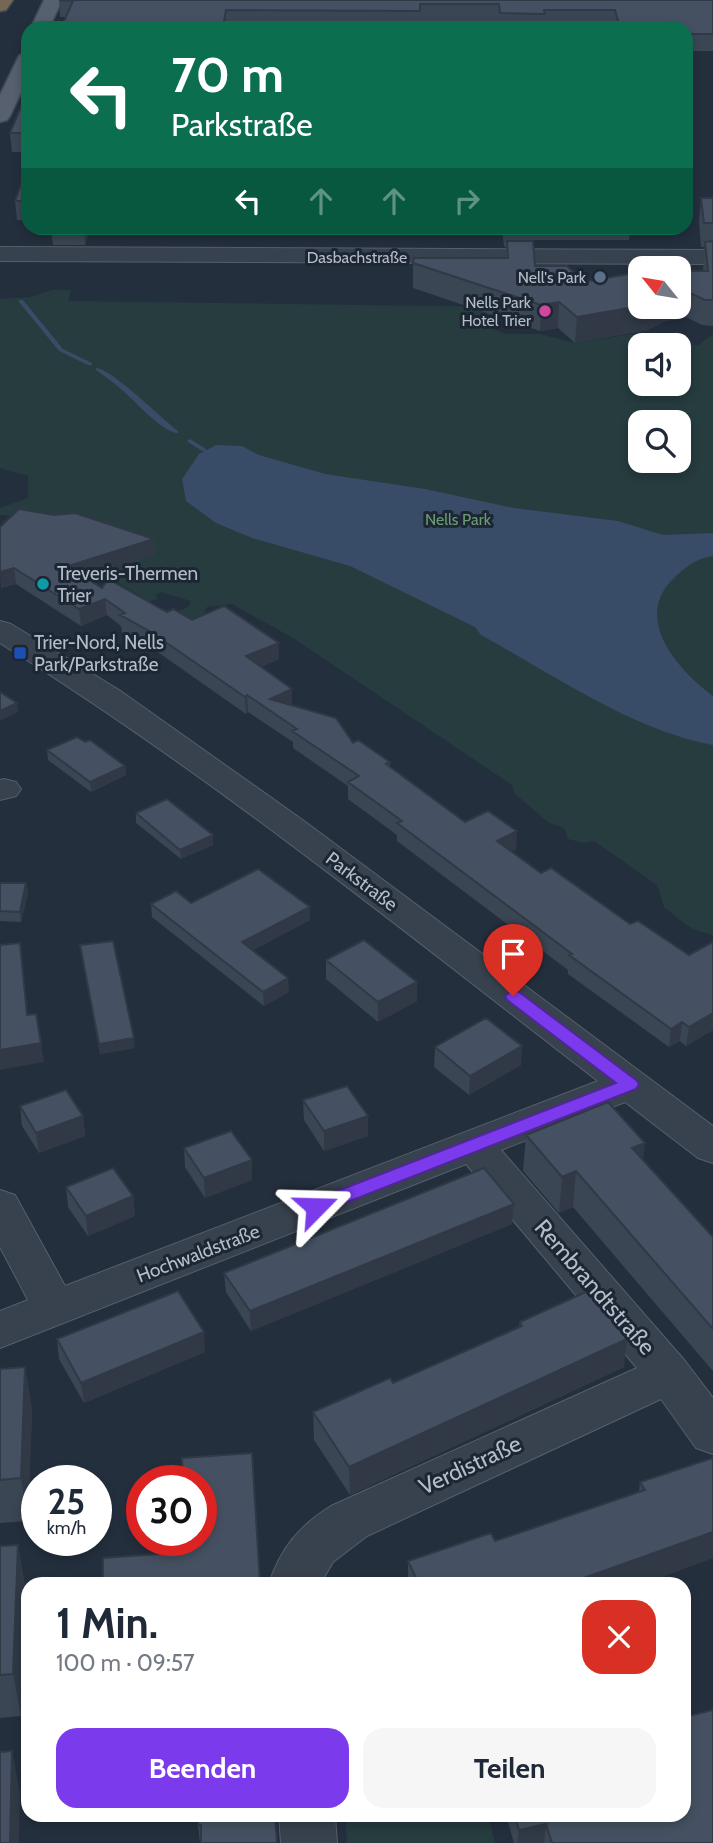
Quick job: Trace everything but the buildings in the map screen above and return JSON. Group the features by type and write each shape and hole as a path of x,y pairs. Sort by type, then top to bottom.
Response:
{"highway":[{"path":"0,6 4,0"}],"main road":[{"path":"43,21 53,0"},
{"path":"0,116 21,71"}],"street":[{"name":"Dasbachstraße","path":"0,254 713,257"},
{"name":"Parkstraße","path":"0,630 108,697 292,828 713,1148"},
{"name":"Hochwaldstraße","path":"0,1330 630,1084"},
{"name":"Rembrandtstraße","path":"471,1144 669,1374 713,1434"},
{"path":"0,1206 55,1310"},
{"name":"Verdistraße","path":"298,1577 311,1552 327,1534 349,1521 669,1374"},
{"path":"308,1822 309,1843"}],"green space":[{"name":"Nells Park","path":"52,290 71,290 68,301 506,307 484,318 483,326 507,334 540,334 575,343 628,335 628,396 691,396 691,345 699,345 713,334 713,935 691,927 664,907 657,885 594,841 584,843 568,839 564,828 549,823 514,793 512,785 293,638 232,604 207,607 204,614 191,621 175,613 188,607 191,601 161,592 155,595 158,599 146,602 119,583 98,577 100,570 17,516 0,515 0,508 28,498 28,476 0,468 0,299 31,297"},
{"path":"346,1822 490,1822 495,1843 347,1843"}],"water":[{"path":"216,445 242,446 259,455 325,474 425,489 514,508 618,521 663,535 713,533 713,556 701,559 681,571 661,595 657,611 665,644 687,673 713,696 713,745 683,738 624,714 481,635 475,627 350,566 252,538 216,523 186,501 182,479 199,454"}],"waterway":[{"path":"21,301 61,350 90,364"},
{"path":"98,369 176,432"},
{"path":"190,441 204,450"}],"place":[{"name":"Nell's Park","path":"600,277"},
{"name":"Nells Park Hotel Trier","path":"545,311"},
{"name":"Treveris-Thermen Trier","path":"43,584"},
{"name":"Trier-Nord, Nells Park/Parkstraße","path":"20,653"}],"route":[{"path":"316,1207 471,1144 630,1084 513,996"}]}
